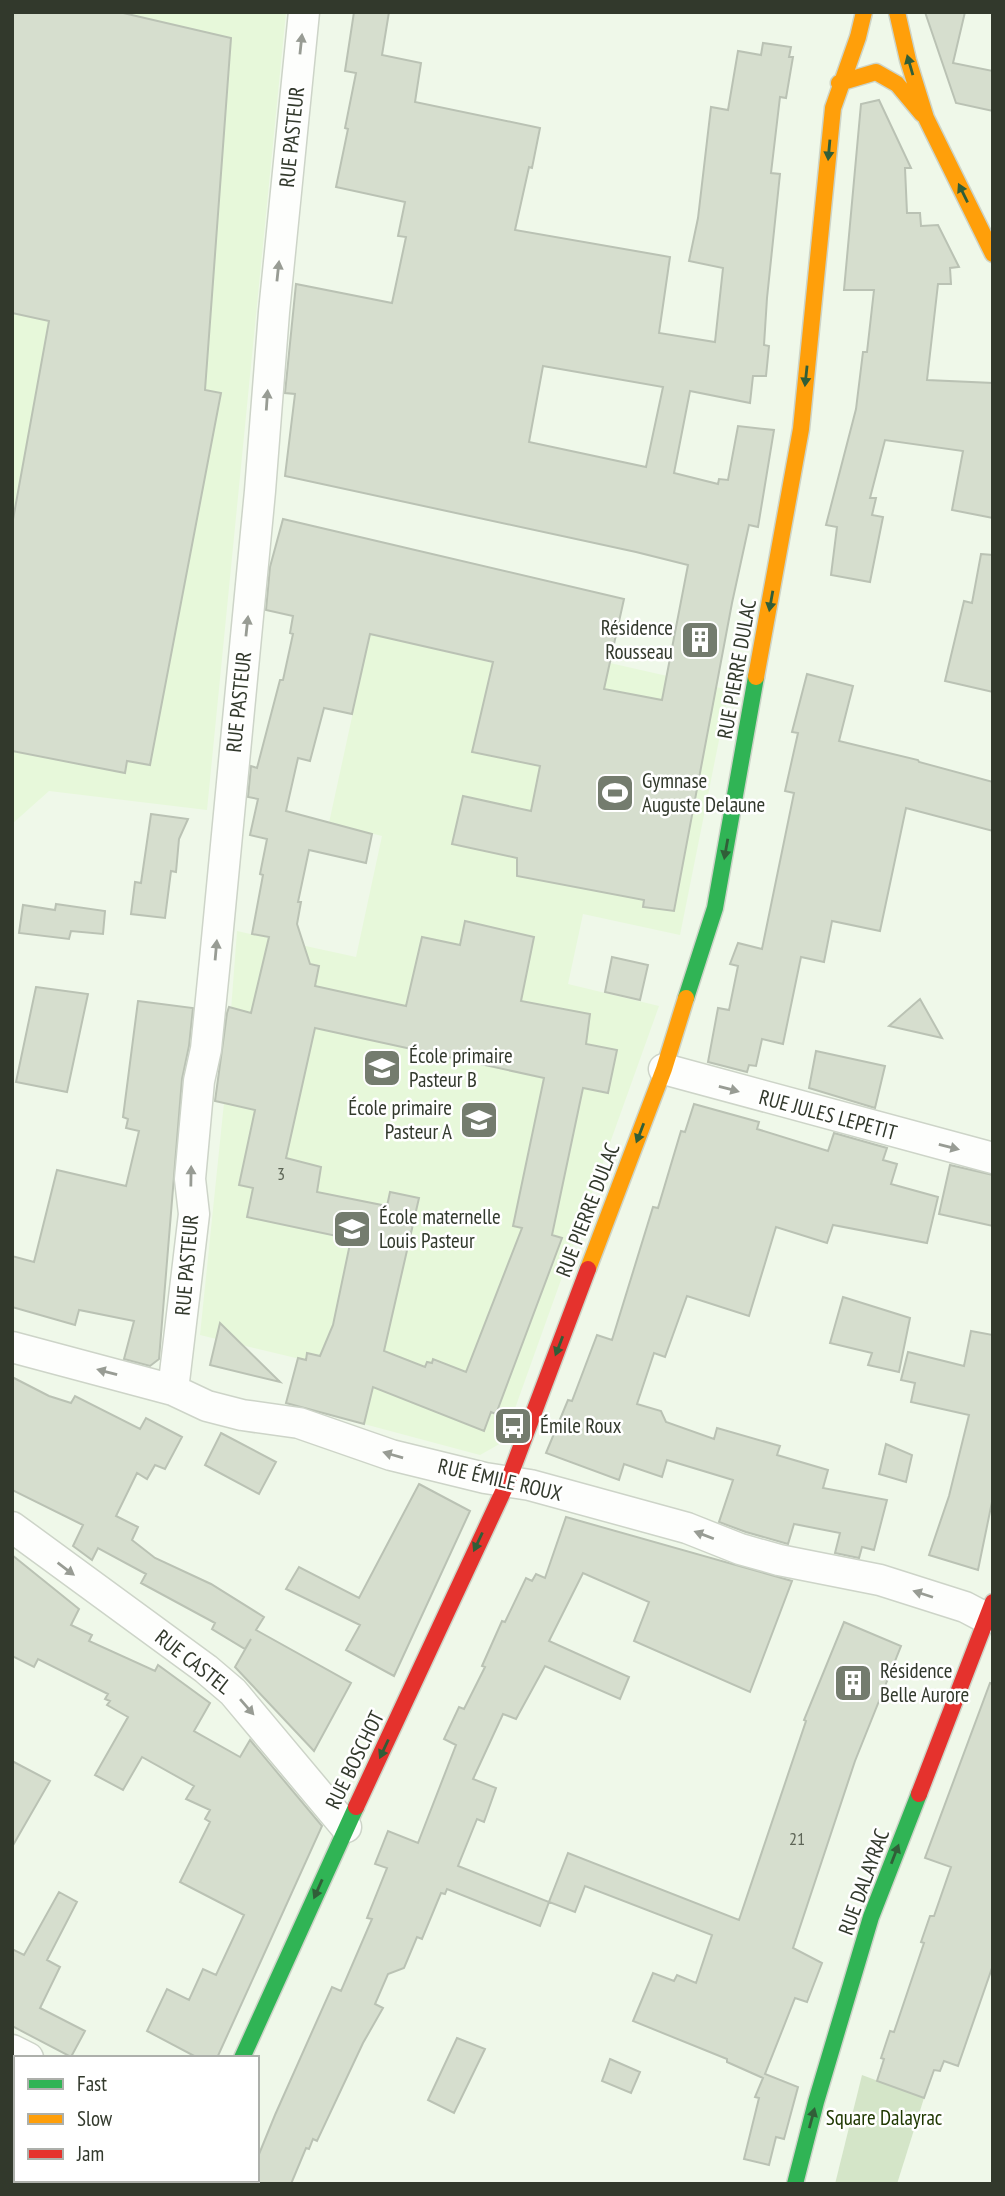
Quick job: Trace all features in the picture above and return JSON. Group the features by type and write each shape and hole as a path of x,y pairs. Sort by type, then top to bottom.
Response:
{"main road":[{"path":"839,83 860,37 864,12"},
{"path":"897,12 926,118 993,254"},
{"path":"839,83 876,72 897,84 926,118"},
{"name":"RUE PIERRE DULAC","path":"508,1481 664,1069 715,908 801,429 833,108 839,83"},
{"name":"RUE BOSCHOT","path":"243,2056 346,1827 508,1481"},
{"name":"RUE DALAYRAC","path":"795,2184 816,2102 872,1917 990,1610"}],"street":[{"name":"RUE PASTEUR","path":"173,1390 194,1214 190,1179 199,1081 206,1049 214,973 304,12"},
{"name":"RUE JULES LEPETIT","path":"664,1069 993,1158"},
{"name":"RUE ÉMILE ROUX","path":"12,1347 173,1390 218,1409 260,1419 299,1423 391,1455 530,1485 687,1528 740,1549 779,1560 880,1580 965,1607 990,1610"},
{"name":"RUE CASTEL","path":"12,1527 206,1669 233,1692 346,1827"}],"shaded area":[{"path":"12,12 286,12 207,810 49,791 12,824"},
{"path":"370,634 604,689 610,663 729,690 680,935 583,914 568,984 659,1006 503,1442 480,1455 364,1424 375,1377 200,1335 224,1103 237,931 356,957 382,836 329,823"}],"green space":[{"name":"Square Dalayrac","path":"862,2075 924,2098 897,2184 835,2184"}],"building":[{"path":"12,12 119,12 231,38 205,390 221,393 150,765 127,761 125,773 12,751 12,525 49,321 12,313"},
{"path":"354,12 389,12 382,55 421,63 415,102 540,128 515,230 670,257 659,333 715,342 723,268 689,261 698,218 711,107 728,110 738,51 761,55 763,43 791,47 789,57 793,57 786,98 780,97 771,173 780,174 767,298 764,345 769,346 766,376 753,376 750,403 690,391 674,473 718,484 719,479 728,480 738,426 774,430 758,527 749,525 732,603 674,911 643,907 644,900 517,876 517,858 452,844 463,796 531,811 540,766 472,752 493,662 370,634 352,714 324,708 310,761 298,758 286,811 372,834 366,863 309,850 298,902 301,902 297,924 310,964 319,966 315,986 406,1006 422,937 460,945 465,921 534,937 521,1001 590,1014 586,1044 617,1050 608,1093 583,1088 552,1235 562,1238 496,1414 491,1412 484,1431 373,1387 364,1424 286,1403 298,1358 306,1360 307,1353 320,1356 333,1325 351,1239 247,1217 253,1188 239,1185 255,1110 215,1101 227,1013 229,1007 251,1013 269,937 252,934 267,839 250,835 258,799 248,797 251,766 257,768 280,680 283,680 293,634 290,633 293,616 266,610 270,567 283,519 624,599 604,689 662,700 688,565 285,476 295,394 285,393 296,284 392,303 406,237 398,236 405,202 336,187 356,73 345,71","holes":["543,366 663,387 646,467 529,442","315,1028 544,1078 513,1226 522,1228 466,1372 433,1359 432,1363 427,1362 425,1367 384,1351 419,1198 390,1192 387,1206 317,1192 321,1167 286,1158"]},
{"path":"925,12 965,12 953,63 993,71 993,111 956,103"},
{"path":"879,100 911,168 905,168 907,213 920,213 921,226 938,225 959,267 950,268 951,284 938,284 927,380 993,383 993,518 952,510 963,451 885,440 870,498 876,498 872,515 883,517 870,582 831,575 837,527 826,525 856,409 863,352 867,352 874,290 844,290 861,104"},
{"path":"981,554 993,555 993,692 945,681 964,601 972,603"},
{"path":"807,674 853,686 839,741 993,782 993,831 906,808 880,931 832,921 824,962 801,957 783,1044 762,1039 756,1066 749,1065 747,1072 708,1062 718,1008 729,1010 738,966 730,964 738,943 762,949 794,793 785,791 798,733 792,732"},
{"path":"151,814 188,819 179,839 176,872 171,871 165,918 131,914 135,882 141,883"},
{"path":"56,904 105,911 103,934 71,931 69,939 19,933 23,905 55,910"},
{"path":"612,957 648,965 640,1000 605,992"},
{"path":"36,987 88,994 67,1092 16,1082"},
{"path":"920,999 942,1038 889,1026"},
{"path":"138,1001 193,1008 182,1079 159,1359 150,1366 124,1359 134,1321 79,1310 75,1325 12,1307 12,1256 34,1262 57,1170 126,1186 139,1131 126,1128 128,1119 123,1117"},
{"path":"816,1051 885,1066 875,1108 809,1088"},
{"path":"694,1104 759,1122 757,1129 828,1151 834,1133 887,1148 883,1160 897,1164 891,1184 938,1197 927,1243 833,1225 827,1243 776,1227 749,1316 687,1296 665,1357 654,1353 637,1404 661,1411 666,1422 714,1439 717,1428 780,1446 777,1455 828,1470 823,1488 887,1500 874,1550 862,1547 859,1558 835,1553 840,1533 794,1524 788,1544 719,1522 733,1480 667,1460 662,1477 624,1464 619,1480 546,1453 568,1400 572,1401 597,1335 612,1340 653,1207 658,1208 681,1131 685,1132"},
{"path":"950,1165 993,1175 993,1226 939,1214"},
{"path":"843,1297 910,1318 899,1372 868,1365 872,1353 830,1343"},
{"path":"220,1323 280,1382 210,1365"},
{"path":"971,1331 993,1335 993,1497 978,1570 929,1555 949,1496 969,1415 911,1402 915,1383 901,1380 908,1352 964,1366"},
{"path":"12,1377 49,1396 71,1403 75,1396 140,1429 146,1418 182,1437 165,1469 155,1465 147,1479 137,1473 116,1516 138,1527 132,1540 155,1558 211,1584 264,1617 256,1630 351,1683 314,1751 235,1667 251,1639 245,1649 212,1629 215,1623 141,1583 146,1574 98,1548 92,1560 73,1546 83,1525 12,1490"},
{"path":"221,1433 276,1462 259,1494 205,1465"},
{"path":"886,1444 912,1455 906,1482 879,1474"},
{"path":"419,1484 470,1511 394,1676 346,1650 360,1625 286,1589 299,1567 359,1598"},
{"path":"566,1517 792,1581 750,1692 634,1641 649,1602 583,1573 549,1641 629,1677 620,1699 545,1666 516,1719 503,1714 473,1779 496,1788 484,1822 477,1819 458,1866 549,1902 540,1926 447,1889 445,1894 441,1893 422,1939 417,1937 404,1968 388,1974 375,2004 383,2008 363,2043 317,2141 313,2139 309,2149 306,2148 291,2184 257,2184 259,2154 275,2115 332,1987 341,1991 372,1919 367,1918 387,1868 375,1864 388,1831 418,1843 456,1745 444,1739 459,1707 464,1709 485,1667 482,1666 502,1621 505,1622 526,1578 532,1581 536,1574 545,1578"},
{"path":"12,1555 79,1609 71,1625 92,1635 89,1641 155,1671 158,1665 210,1703 194,1731 240,1757 250,1740 322,1826 218,2056 194,2056 147,2031 167,1989 189,2000 203,1969 216,1975 244,1915 180,1882 210,1822 205,1819 210,1810 186,1799 194,1786 142,1757 123,1790 95,1775 128,1717 107,1705 110,1701 105,1699 108,1694 38,1659 34,1667 12,1656"},
{"path":"844,1622 901,1646 855,1761 793,1948 822,1963 807,2002 795,1998 765,2074 798,2087 784,2139 776,2137 769,2165 744,2159 759,2098 755,2097 763,2078 727,2062 727,2059 633,2021 653,1973 674,1981 677,1975 696,1983 712,1935 585,1886 575,1912 549,1902 568,1853 739,1920 806,1721 804,1720"},
{"path":"990,1683 993,1684 993,1965 958,2066 944,2061 940,2071 934,2070 924,2098 877,2081 890,2031 894,2032 924,1943 921,1942 930,1916 934,1916 951,1867 925,1858"},
{"path":"12,1761 50,1781 12,1847"},
{"path":"59,1892 77,1902 47,1960 60,1967 40,2008 85,2031 72,2056 12,2026 12,1949 24,1955"},
{"path":"457,2038 485,2049 454,2113 428,2100"},
{"path":"610,2059 640,2072 631,2093 602,2081"}],"traffic: fast":[{"path":"686,998 715,908 756,677"},
{"path":"795,2184 816,2102 871,1917 919,1794"},
{"path":"243,2056 356,1807"}],"traffic: slow":[{"path":"756,677 801,429 833,108 864,12"},
{"path":"897,12 926,118 993,254"},
{"path":"839,83 876,72 897,84 922,114"},
{"path":"588,1269 664,1069 686,998"}],"traffic: jam":[{"path":"356,1807 508,1481 588,1269"},
{"path":"919,1794 993,1602"}],"place":[{"name":"Résidence Rousseau","path":"700,640"},
{"name":"Gymnase Auguste Delaune","path":"615,793"},
{"name":"École primaire Pasteur B","path":"382,1068"},
{"name":"École primaire Pasteur A","path":"479,1120"},
{"name":"École maternelle Louis Pasteur","path":"352,1229"},
{"name":"Émile Roux","path":"513,1426"},
{"name":"Résidence Belle Aurore","path":"853,1683"}]}
